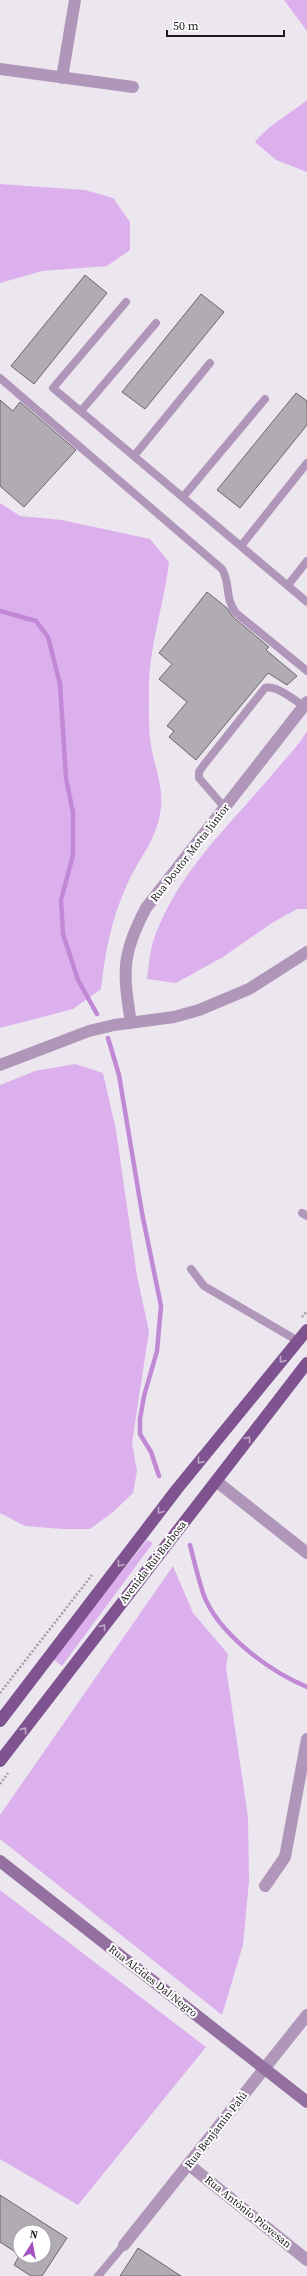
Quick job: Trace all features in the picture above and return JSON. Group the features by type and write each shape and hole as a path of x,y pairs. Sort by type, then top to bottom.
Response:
{"main road":[{"path":"0,1721 177,1490 307,1330"},
{"name":"Avenida Rui Barbosa","path":"0,1761 307,1363"},
{"name":"Rua Alcides Dal Negro","path":"0,1861 307,2102"}],"street":[{"path":"62,78 75,0"},
{"path":"0,69 133,87"},
{"name":"Rua Doutor Motta Júnior","path":"131,1023 125,976 126,957 133,933 146,908 226,808 305,704"},
{"path":"0,1065 89,1031 174,1017 224,1001 249,989 307,952"},
{"path":"216,1481 307,1554"},
{"path":"265,1886 285,1857 307,1739"},
{"name":"Rua Benjamin Palú","path":"124,2245 307,2015"},
{"name":"Rua Antônio Piovesan","path":"188,2164 307,2260"}],"lane":[{"path":"126,302 53,388 288,584 307,602"},
{"path":"81,411 156,322"},
{"path":"134,456 210,363"},
{"path":"0,378 222,569 226,574 229,602 236,613 307,671"},
{"path":"183,497 265,399"},
{"path":"241,546 307,463"},
{"path":"288,584 307,561"},
{"path":"226,808 199,778 199,772 203,766 266,688 271,687 305,704"},
{"path":"191,1269 204,1286 298,1341"},
{"path":"98,2276 124,2245"}],"shaded area":[{"path":"284,0 307,0 307,31"},
{"path":"307,100 307,172 276,160 255,142 266,130"},
{"path":"0,184 85,190 113,198 130,222 130,250 107,266 42,271 0,283"},
{"path":"0,503 20,516 62,520 150,539 169,562 149,677 150,737 160,786 161,807 159,819 152,839 131,877 116,912 104,963 101,989 73,1009 0,1028"},
{"path":"307,731 307,909 297,909 272,923 223,957 176,983 147,979 156,932 169,905 181,885 194,865 290,754"},
{"path":"75,1064 103,1073 116,1130 137,1276 149,1331 132,1443 137,1471 133,1493 113,1512 90,1529 62,1529 25,1526 0,1513 0,1085 35,1071"},
{"path":"147,1540 153,1543 62,1666 53,1659"},
{"path":"173,1566 193,1613 228,1654 226,1667 248,1817 249,1881 243,1945 222,2015 0,1839 0,1815"},
{"path":"0,1890 206,2047 78,2205 0,2159"}],"building":[{"path":"85,275 107,293 34,384 11,366"},
{"path":"201,294 224,312 145,409 122,392"},
{"path":"296,393 307,401 307,425 240,508 217,490"},
{"path":"0,400 13,411 20,402 76,450 24,507 0,486"},
{"path":"207,592 227,608 233,617 269,647 266,650 297,676 287,685 268,673 196,760 169,737 174,731 167,726 187,702 159,679 172,664 159,653"},
{"path":"0,2195 45,2224 12,2224 12,2250 0,2242"},
{"path":"52,2228 67,2238 52,2261"},
{"path":"138,2248 181,2276 120,2276"},
{"path":"50,2264 42,2276 31,2276 14,2265"}],"waterway":[{"path":"0,611 36,621 48,637 60,684 66,778 73,813 73,855 61,900 63,934 78,980 97,1014"},
{"path":"108,1038 119,1075 142,1213 161,1306 157,1351 144,1396 140,1419 140,1434 151,1452 159,1476"},
{"path":"190,1545 203,1593 210,1608 220,1622 232,1636 261,1661 292,1680 307,1687"}]}
